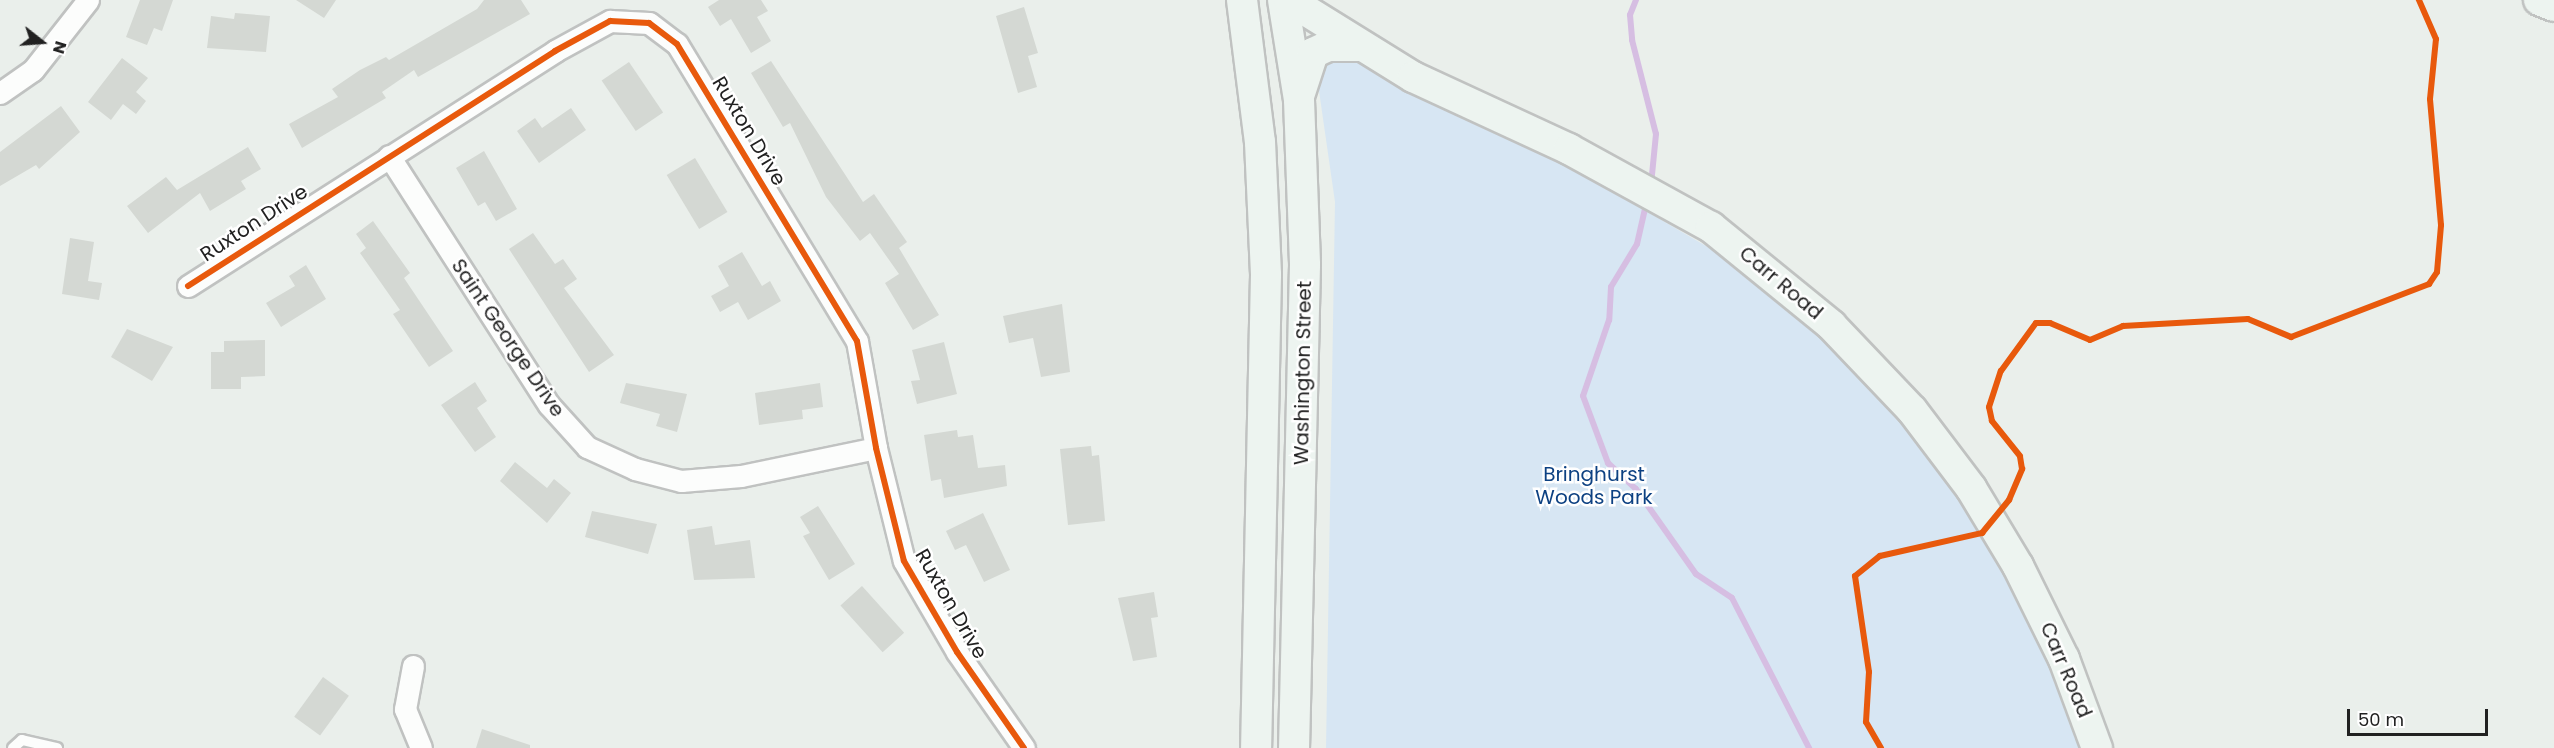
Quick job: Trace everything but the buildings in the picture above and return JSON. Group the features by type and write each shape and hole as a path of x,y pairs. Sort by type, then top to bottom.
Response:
{"main road":[{"name":"Washington Street","path":"1242,0 1253,82 1266,275 1256,748"},
{"path":"2539,0 2554,6"},
{"name":"Washington Street","path":"1293,9 1305,265 1294,748"},
{"path":"1253,82 1265,40 1293,9"},
{"name":"Carr Road","path":"1293,9 1413,77 1569,149 1711,227 1831,325 1912,410 1971,488 2018,566 2064,659 2097,748"},
{"path":"1299,100 1313,53 1328,46 1359,46"}],"street":[{"path":"0,93 33,70 88,0"},
{"name":"Ruxton Drive","path":"188,286 389,156 610,21 649,23 677,44 857,341 876,448 904,561 957,652 1024,748"},
{"name":"Saint George Drive","path":"389,156 549,405 587,447 635,469 681,481 741,476 876,448"},
{"path":"413,666 405,709 421,748"}],"lane":[{"path":"14,748 22,740 57,748"}],"green space":[{"name":"Bringhurst Woods Park","path":"1329,57 1355,59 1421,98 1543,154 1639,207 1754,274 1828,336 1903,418 1981,526 2054,669 2081,748 1326,748 1335,202 1317,77"}],"waterway":[{"path":"1636,0 1630,15 1632,40 1656,134 1651,185"},
{"path":"1647,200 1637,244 1611,287 1609,320 1583,396 1608,463 1636,489 1696,574 1732,598 1809,748"}],"cycle path":[{"path":"1881,748 1866,722 1869,672 1855,576 1880,556 1982,533 2009,500 2022,469 2020,456 1992,421 1989,407 2001,371 2036,323 2050,323 2090,340 2123,326 2248,319 2291,337 2429,284 2437,272 2441,225 2430,99 2436,39 2419,0"},
{"path":"188,286 555,51 610,21 649,23 677,44 857,341 876,448 904,561 957,652 1024,748"}]}
